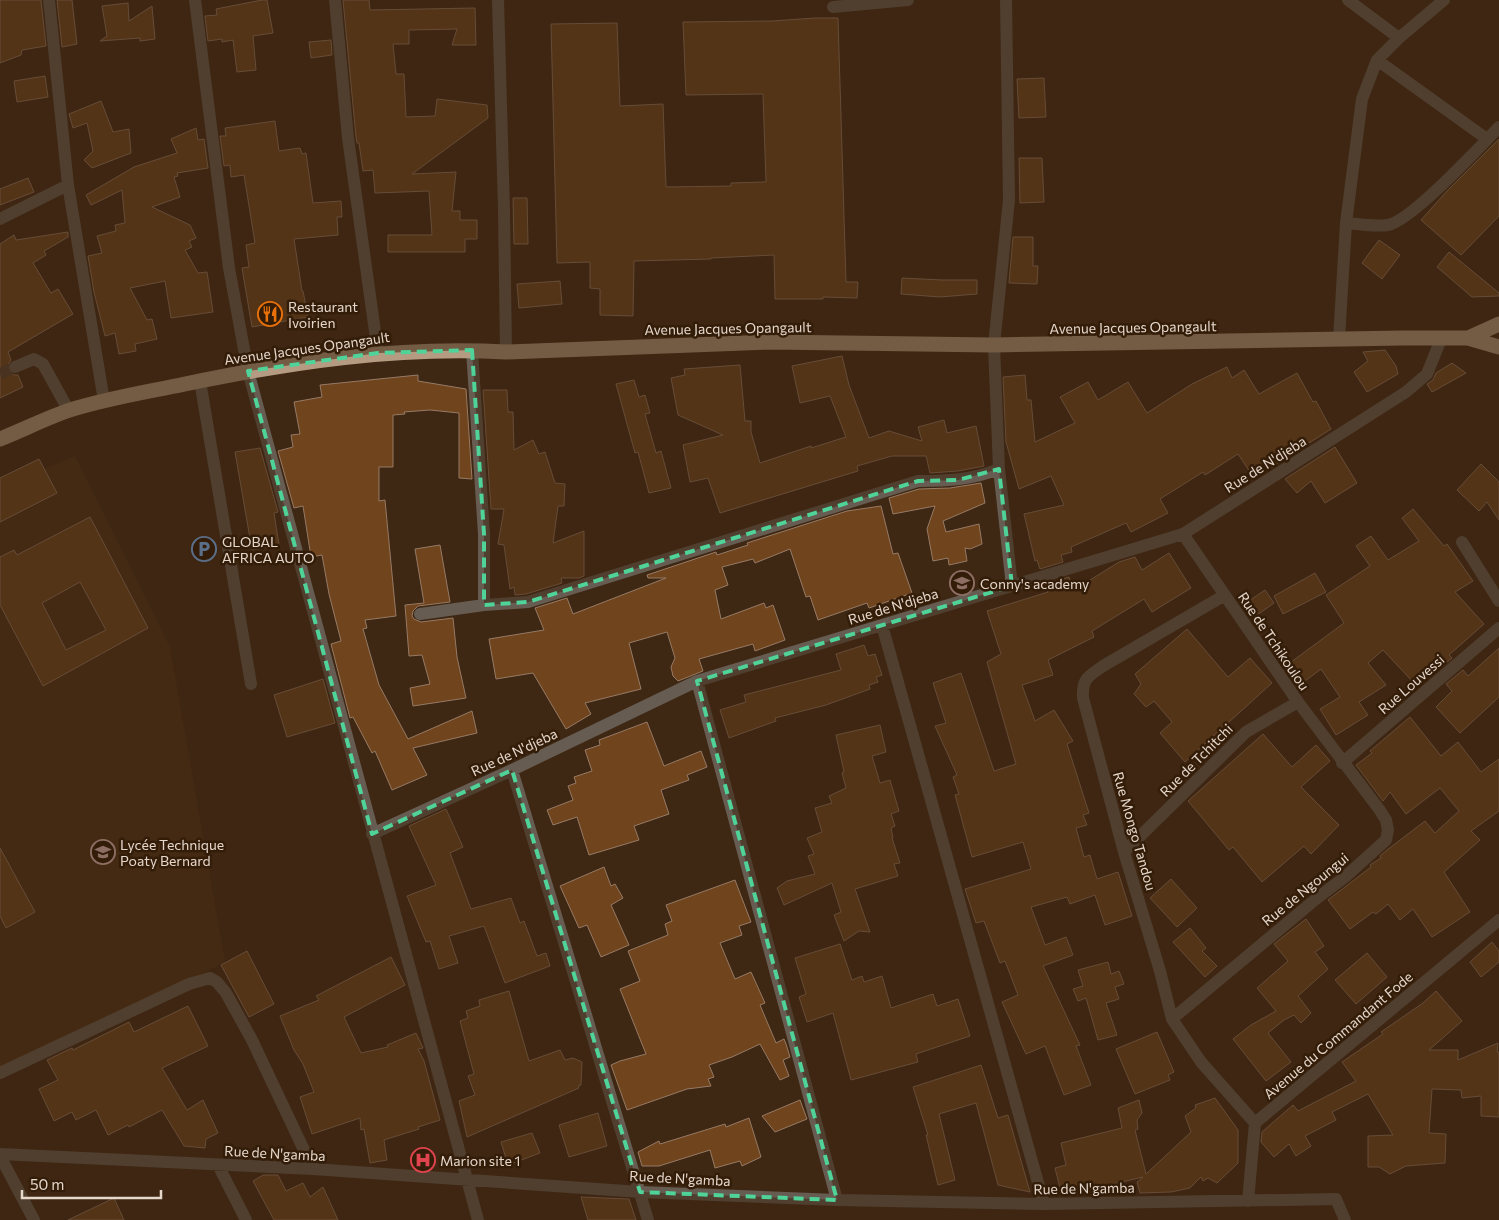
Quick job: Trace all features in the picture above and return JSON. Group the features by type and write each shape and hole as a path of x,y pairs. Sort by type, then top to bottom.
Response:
{"highway":[{"path":"1468,338 1499,324"},
{"name":"Avenue Jacques Opangault","path":"0,439 70,411 104,401 248,371 378,353 472,350 506,352 769,342 994,345 1468,338"},
{"path":"1468,338 1499,347"}],"street":[{"path":"49,0 68,186 104,401"},
{"path":"195,0 229,268 248,371 478,1220"},
{"path":"335,0 348,138 378,353"},
{"path":"498,0 506,352"},
{"path":"833,7 908,0"},
{"path":"1006,0 1009,200 994,345 999,470 1012,586"},
{"path":"1348,0 1399,38"},
{"path":"1339,339 1346,223 1362,99 1377,60 1399,38 1444,0"},
{"path":"1377,60 1488,139"},
{"path":"1346,223 1389,225 1408,215 1455,172 1499,127"},
{"path":"0,219 68,186"},
{"name":"Rue de N'djeba","path":"372,834 512,770 697,681 1184,534 1406,392 1427,374 1441,339"},
{"path":"472,350 484,534 484,605"},
{"path":"15,367 34,360 42,364 70,411"},
{"path":"200,381 251,684"},
{"path":"420,614 484,605 528,602 918,481 958,480 979,477 999,470"},
{"name":"Rue de Tchikoulou","path":"1184,534 1298,702 1342,763"},
{"path":"1462,542 1499,601"},
{"name":"Rue Mongo Tandou","path":"1225,595 1103,666 1082,685 1083,698 1124,852 1160,971 1172,1018 1201,1062 1255,1124"},
{"path":"882,626 1044,1204"},
{"name":"Rue Louvessi","path":"1342,763 1499,628"},
{"path":"697,681 837,1200"},
{"name":"Rue de Tchitchi","path":"1124,852 1246,732 1298,702"},
{"name":"Rue de Ngoungui","path":"1172,1018 1316,898 1345,877 1386,840 1388,830 1386,820 1342,763"},
{"path":"512,770 648,1220"},
{"name":"Avenue du Commandant Fode","path":"1255,1124 1499,920"},
{"path":"0,1073 189,984 210,978 217,982 226,993 248,1034 313,1169"},
{"path":"1248,1200 1255,1124"},
{"path":"0,1155 34,1220"},
{"name":"Rue de N'gamba","path":"0,1155 313,1169 640,1192 837,1200 1044,1204 1336,1199 1345,1220"},
{"path":"218,1165 246,1220"}],"highlighted area":[{"path":"472,350 484,534 484,605 528,602 918,481 958,480 999,469 1012,586 697,681 837,1200 640,1192 512,770 372,834 248,371 378,353"}],"shaded area":[{"name":"Lycée Technique Poaty Bernard","path":"75,456 170,647 225,962 3,1073 0,1067 0,487"}],"building":[{"path":"0,0 41,0 46,46 22,50 21,55 0,63"},
{"path":"57,0 72,0 77,44 62,47"},
{"path":"267,0 273,33 253,36 256,70 237,72 233,40 222,42 222,39 208,41 205,16 217,15 216,9"},
{"path":"343,0 369,0 370,10 475,8 476,45 452,45 457,29 409,30 409,44 393,44 396,74 404,74 406,117 435,116 437,99 487,105 488,118 412,174 456,172 452,211 460,211 460,220 477,220 477,239 465,239 465,252 388,252 388,235 432,235 429,191 375,193 373,170 363,171 359,143 357,143 356,137"},
{"path":"128,3 129,21 152,6 155,39 140,41 140,38 100,41 107,36 102,6"},
{"path":"838,18 846,282 858,282 857,298 775,299 774,255 634,261 633,316 600,315 600,289 590,288 590,262 557,263 551,24 617,23 620,106 663,104 666,187 731,186 731,183 766,182 763,94 686,95 683,22 772,21"},
{"path":"331,40 332,55 311,58 309,42"},
{"path":"45,76 48,97 17,102 14,81"},
{"path":"1044,78 1046,117 1019,118 1017,79"},
{"path":"101,101 113,132 129,129 131,153 92,168 84,160 93,151 87,123 73,128 69,114"},
{"path":"275,121 279,151 300,148 302,154 306,153 313,203 341,201 342,217 337,217 338,235 294,239 308,317 252,327 242,268 249,267 246,245 255,243 244,175 231,177 230,165 224,166 220,136 226,136 225,128"},
{"path":"196,128 198,140 204,139 208,168 177,173 178,176 174,177 180,197 152,207 190,225 196,238 189,241 192,247 185,250 198,273 207,272 213,312 171,318 165,281 130,288 147,320 152,319 157,339 135,344 136,351 119,354 115,333 105,336 94,292 88,256 102,253 97,236 116,231 115,225 125,223 122,190 91,205 86,195 134,167 177,153 171,139"},
{"path":"1499,139 1499,216 1461,255 1421,220"},
{"path":"1019,158 1042,158 1044,202 1020,203"},
{"path":"28,178 34,192 0,205 0,189"},
{"path":"513,198 527,198 528,244 514,244"},
{"path":"68,232 68,237 44,251 46,255 33,263 51,293 58,289 73,314 8,352 11,360 7,366 8,371 18,375 23,387 0,398 0,244 14,235 16,240"},
{"path":"1013,237 1033,237 1033,266 1038,266 1037,284 1009,283"},
{"path":"1379,240 1400,255 1382,279 1362,263"},
{"path":"1449,252 1499,293 1499,296 1472,297 1437,267"},
{"path":"902,278 977,280 977,294 940,297 901,294"},
{"path":"560,281 562,304 519,308 517,284"},
{"path":"1385,350 1396,366 1398,374 1367,392 1354,372 1368,361 1363,352"},
{"path":"842,356 849,385 869,438 889,431 922,441 918,427 944,420 947,433 976,426 984,466 958,471 930,473 926,456 892,456 857,466 858,471 720,513 708,478 690,482 683,445 723,435 678,415 671,378 685,375 684,369 740,365 745,421 751,421 751,432 760,463 811,446 811,448 846,437 830,396 800,403 792,366"},
{"path":"1452,363 1466,373 1432,392 1427,384 1433,380 1436,373"},
{"path":"1227,367 1232,378 1244,370 1259,394 1297,373 1313,402 1316,401 1331,429 1254,478 1238,454 1205,475 1203,472 1160,499 1168,513 1131,532 1126,523 1071,547 1072,552 1061,555 1063,562 1040,569 1037,560 1035,561 1024,514 1064,505 1051,476 1019,489 1006,442 1003,377 1025,375 1027,400 1031,400 1035,442 1075,423 1060,397 1088,382 1098,400 1128,382 1147,413 1192,384"},
{"path":"418,375 418,381 466,389 472,479 459,478 459,413 430,410 393,415 393,467 379,467 379,501 385,500 396,616 365,620 367,628 363,629 379,685 408,739 472,711 477,733 413,748 427,775 392,790 375,751 372,753 353,717 350,718 331,644 341,641 329,594 322,555 311,557 303,506 294,508 278,451 293,447 291,435 300,434 294,402 322,397 320,385"},
{"path":"634,380 639,397 645,395 650,413 645,414 656,453 661,451 671,488 649,493 638,452 635,453 616,384"},
{"path":"483,390 507,390 508,412 513,412 514,450 533,440 539,454 545,452 555,483 565,484 564,506 558,506 553,543 584,531 584,576 579,578 561,578 562,583 526,594 515,595 514,587 510,589 504,545 498,544 504,509 491,509"},
{"path":"1335,447 1357,483 1325,503 1311,481 1297,493 1285,479"},
{"path":"260,448 278,512 274,513 279,545 252,550 235,452"},
{"path":"39,459 57,493 0,522 0,478"},
{"path":"1481,464 1499,482 1499,520 1487,502 1479,511 1457,490"},
{"path":"981,483 985,503 943,521 946,532 979,524 982,544 970,549 965,548 967,561 949,565 948,558 933,561 927,529 935,506 893,514 889,498 919,489 950,488"},
{"path":"881,506 893,554 898,553 912,593 869,608 867,603 818,620 810,596 806,597 790,549 755,563 753,559 722,567 728,585 715,590 721,619 764,603 766,608 773,605 785,640 755,651 753,644 699,659 703,671 678,681 673,676 671,667 675,658 667,632 629,643 641,689 585,703 591,714 566,729 533,673 496,679 489,639 544,630 535,608 567,598 573,614 666,578 648,578 647,575 716,552 717,555 748,545 747,543 847,511"},
{"path":"1413,509 1444,546 1447,544 1473,581 1455,592 1484,624 1449,655 1452,658 1434,673 1432,670 1414,683 1383,650 1368,663 1386,685 1359,702 1368,715 1336,735 1320,709 1340,697 1321,669 1301,684 1287,665 1344,623 1326,595 1370,566 1356,546 1371,536 1388,560 1419,541 1402,518"},
{"path":"90,517 148,628 43,686 0,605 0,557 14,550 17,555","holes":["80,582 106,630 66,650 42,603"]},
{"path":"440,545 450,602 418,606 413,611 412,616 421,622 453,618 457,657 466,698 413,706 410,688 430,684 422,655 409,656 405,605 424,603 415,549"},
{"path":"1169,553 1191,588 1152,612 1144,599 1092,631 1094,637 1048,660 1053,675 1022,685 1035,721 1054,710 1073,741 1067,744 1089,813 1083,815 1087,825 1076,828 1084,857 1090,855 1097,879 1118,872 1132,916 1105,925 1095,895 1070,904 1067,897 1031,907 1045,945 1066,937 1073,955 1043,966 1080,1045 1076,1046 1091,1085 1064,1095 1045,1046 1026,1054 1002,1002 1018,995 1005,961 1000,963 984,921 976,923 965,889 1031,869 1023,842 972,857 955,795 959,794 953,777 957,775 935,726 946,723 933,683 961,673 994,771 1016,764 987,662 1001,654 987,611 1048,592 1045,584 1069,577 1074,590 1119,562 1135,557 1142,570"},
{"path":"1315,573 1326,592 1283,614 1274,596"},
{"path":"1265,590 1274,603 1253,618 1243,605"},
{"path":"1187,629 1228,677 1250,658 1272,683 1185,762 1160,733 1172,722 1154,701 1146,707 1134,694 1141,684 1135,674"},
{"path":"864,645 868,656 875,654 882,675 876,677 878,682 869,685 870,689 826,705 775,718 776,721 729,738 720,710 746,702 744,695 841,670 836,654"},
{"path":"1499,648 1499,697 1460,733 1436,707 1452,691 1446,684 1463,670 1468,676"},
{"path":"323,679 335,723 287,737 274,695"},
{"path":"1410,717 1441,756 1458,742 1481,772 1499,759 1499,811 1471,831 1480,840 1444,872 1470,912 1432,937 1413,909 1400,920 1388,904 1376,914 1373,912 1350,929 1328,900 1371,867 1370,865 1381,858 1380,856 1387,850 1425,821 1435,833 1459,811 1440,788 1406,814 1390,792 1383,801 1356,765 1372,753 1370,751"},
{"path":"647,722 664,766 701,751 707,767 687,775 689,780 661,790 669,814 634,826 639,840 589,855 577,817 553,825 547,810 573,800 568,786 576,783 574,777 592,771 585,750 600,745 599,740"},
{"path":"880,725 886,752 872,756 880,783 890,780 899,811 891,814 895,826 891,828 892,838 900,863 894,864 898,876 855,889 870,932 859,931 844,941 834,915 841,912 832,883 784,905 777,888 787,881 815,874 808,856 814,854 807,838 822,832 815,808 832,803 829,796 846,788 836,735"},
{"path":"1263,734 1292,767 1316,745 1330,761 1301,787 1339,825 1311,854 1304,846 1262,882 1233,847 1229,850 1188,801"},
{"path":"446,809 463,847 450,853 471,909 511,898 520,923 524,921 537,956 546,953 550,966 505,983 484,926 449,936 458,963 439,969 430,941 426,942 407,896 436,885 409,826"},
{"path":"0,848 35,912 6,928 0,916"},
{"path":"604,867 611,886 615,884 623,898 611,905 629,945 601,957 587,925 579,928 560,886"},
{"path":"1171,879 1197,908 1177,927 1150,898"},
{"path":"735,880 751,922 739,926 742,935 720,943 735,979 751,972 765,1003 760,1005 776,1043 784,1039 786,1044 790,1057 783,1060 789,1076 780,1080 760,1044 709,1065 714,1077 708,1079 711,1086 687,1089 627,1110 611,1065 646,1054 620,989 640,981 628,951 668,935 665,924 672,921 666,905"},
{"path":"1306,919 1324,946 1315,952 1328,969 1298,996 1311,1013 1301,1023 1294,1015 1284,1020 1268,1033 1291,1062 1266,1081 1233,1039 1251,1025 1276,1011 1257,988 1288,961 1274,944"},
{"path":"1190,928 1206,948 1202,951 1217,966 1205,977 1173,942"},
{"path":"1492,942 1499,951 1499,962 1481,977 1470,962"},
{"path":"840,944 852,980 862,976 864,982 882,976 891,1008 933,994 937,1006 958,999 970,1036 916,1054 918,1062 851,1080 833,1013 807,1022 799,997 806,994 795,958"},
{"path":"247,951 274,1004 249,1017 221,965"},
{"path":"1367,953 1387,977 1356,1004 1335,980"},
{"path":"391,957 405,985 344,1017 361,1053 388,1047 387,1045 416,1033 423,1048 418,1049 424,1061 440,1120 384,1140 387,1160 370,1163 364,1129 361,1130 360,1118 312,1134 300,1097 314,1092 280,1016 319,1000 316,996"},
{"path":"1108,962 1111,974 1119,971 1124,984 1115,987 1119,999 1106,1003 1117,1035 1098,1040 1086,998 1078,1001 1073,989 1083,986 1078,970"},
{"path":"509,991 529,1061 560,1050 565,1060 573,1058 582,1062 581,1085 578,1086 579,1088 467,1137 459,1101 475,1095 468,1076 474,1074 460,1021 468,1018 466,1011 480,1006 479,1000"},
{"path":"1436,991 1462,1021 1429,1050 1458,1050 1458,1060 1498,1043 1499,1117 1481,1116 1481,1096 1462,1098 1461,1090 1432,1089 1429,1133 1446,1134 1445,1163 1406,1166 1390,1174 1379,1167 1368,1167 1368,1136 1393,1135 1368,1094 1332,1112 1336,1120 1305,1136 1311,1146 1296,1156 1289,1144 1274,1157 1261,1142 1262,1132 1293,1105 1298,1111 1356,1081 1342,1062 1383,1034 1381,1032 1423,1003"},
{"path":"188,1006 208,1046 162,1068 187,1110 203,1100 218,1133 206,1139 205,1148 184,1146 162,1110 129,1127 128,1125 108,1135 96,1110 76,1120 72,1112 54,1121 39,1089 58,1080 47,1060 72,1048 73,1050 129,1022 134,1032"},
{"path":"1157,1032 1174,1072 1168,1075 1170,1080 1135,1094 1116,1049"},
{"path":"981,1065 998,1118 1008,1115 1030,1192 998,1185 976,1103 939,1114 955,1180 938,1185 926,1135 928,1135 913,1087"},
{"path":"1215,1098 1238,1130 1238,1163 1217,1183 1208,1178 1203,1181 1201,1177 1190,1188 1171,1192 1140,1193 1137,1182 1143,1177 1062,1196 1055,1168 1066,1165 1061,1143 1122,1128 1118,1108 1139,1100 1142,1113 1137,1120 1138,1129 1135,1130 1146,1174 1191,1132 1185,1116 1196,1108 1195,1105"},
{"path":"800,1100 807,1119 775,1132 762,1116"},
{"path":"598,1113 607,1146 569,1157 559,1125"},
{"path":"749,1118 761,1157 742,1166 740,1161 715,1168 710,1150 659,1166 642,1166 638,1152 659,1141 660,1144 725,1124 726,1127"},
{"path":"532,1133 540,1153 508,1165 501,1142"},
{"path":"263,1175 278,1175 286,1191 303,1183 310,1197 323,1187 338,1220 274,1220 253,1181"},
{"path":"581,1197 629,1199 636,1220 588,1220"},
{"path":"114,1198 124,1220 68,1220"}],"tunnel":[{"path":"0,374 15,367"}],"place":[{"name":"Restaurant Ivoirien","path":"270,314"},
{"name":"GLOBAL AFRICA AUTO","path":"204,549"},
{"name":"Conny's academy","path":"962,583"},
{"name":"Lycée Technique Poaty Bernard","path":"103,852"},
{"name":"Marion site 1","path":"423,1160"}]}
